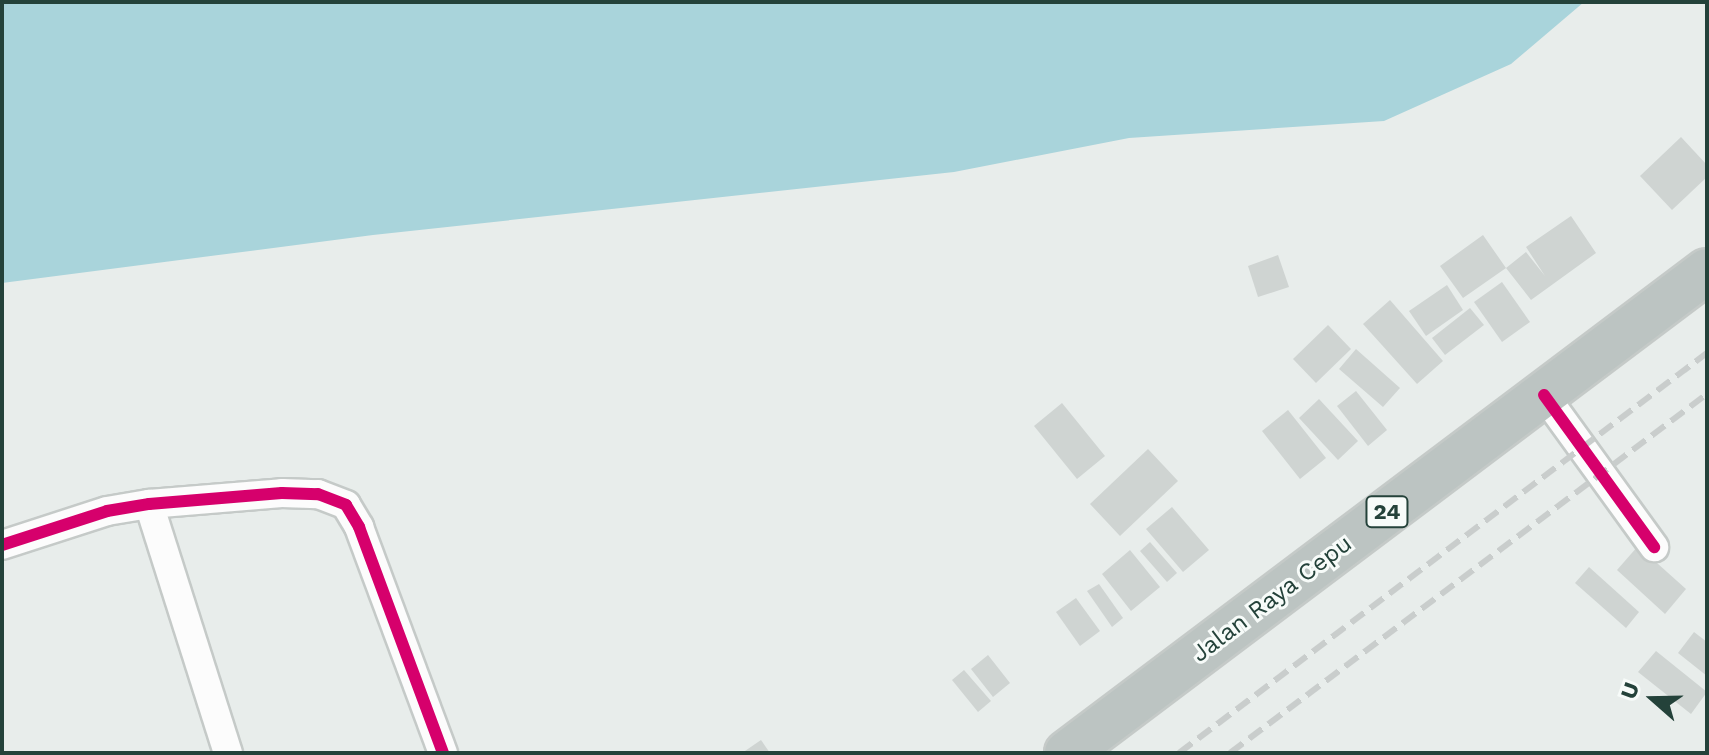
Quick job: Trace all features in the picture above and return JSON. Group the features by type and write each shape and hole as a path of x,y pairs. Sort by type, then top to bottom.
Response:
{"highway":[{"name":"Jalan Raya Cepu","path":"1068,753 1707,271"}],"street":[{"path":"1544,395 1654,547"},
{"path":"2,545 107,511 149,504 282,493 318,494 346,505 359,527 443,753"},
{"path":"149,504 228,753"}],"water":[{"path":"2,2 1584,2 1511,64 1384,121 1129,138 954,172 373,235 2,283"}],"building":[{"path":"1681,137 1707,165 1707,177 1672,210 1640,176"},
{"path":"1571,216 1596,253 1531,300 1506,268 1526,252 1545,276 1526,247"},
{"path":"1483,235 1506,268 1463,298 1440,266"},
{"path":"1278,255 1289,287 1258,297 1248,266"},
{"path":"1502,282 1530,322 1502,342 1474,302"},
{"path":"1447,285 1463,310 1426,336 1409,311"},
{"path":"1390,300 1443,361 1417,384 1363,324"},
{"path":"1470,308 1484,325 1445,355 1432,338"},
{"path":"1328,325 1351,349 1316,383 1293,359"},
{"path":"1356,349 1400,388 1383,407 1339,369"},
{"path":"1356,391 1387,430 1368,446 1337,406"},
{"path":"1319,399 1358,441 1338,460 1299,418"},
{"path":"1062,403 1105,456 1077,479 1034,426"},
{"path":"1288,410 1326,458 1300,479 1262,431"},
{"path":"1148,449 1178,481 1120,536 1090,504"},
{"path":"1172,507 1209,550 1183,572 1146,529"},
{"path":"1150,542 1177,573 1167,582 1140,551"},
{"path":"1638,546 1686,589 1665,614 1617,570"},
{"path":"1130,550 1160,587 1131,611 1102,574"},
{"path":"1589,567 1639,612 1626,628 1575,583"},
{"path":"1099,584 1123,618 1112,627 1087,591"},
{"path":"1076,598 1100,631 1080,646 1056,612"},
{"path":"1694,632 1707,642 1707,676 1678,653"},
{"path":"1656,651 1707,692 1691,714 1638,672"},
{"path":"988,655 1010,683 993,697 971,669"},
{"path":"964,670 991,701 978,712 952,680"},
{"path":"761,740 770,753 742,753"}],"railway":[{"path":"1179,753 1707,353"},
{"path":"1230,753 1707,394"}],"cycle path":[{"path":"1544,395 1654,547"},
{"path":"2,545 107,511 149,504 282,493 318,494 346,505 359,527 443,753"}]}
